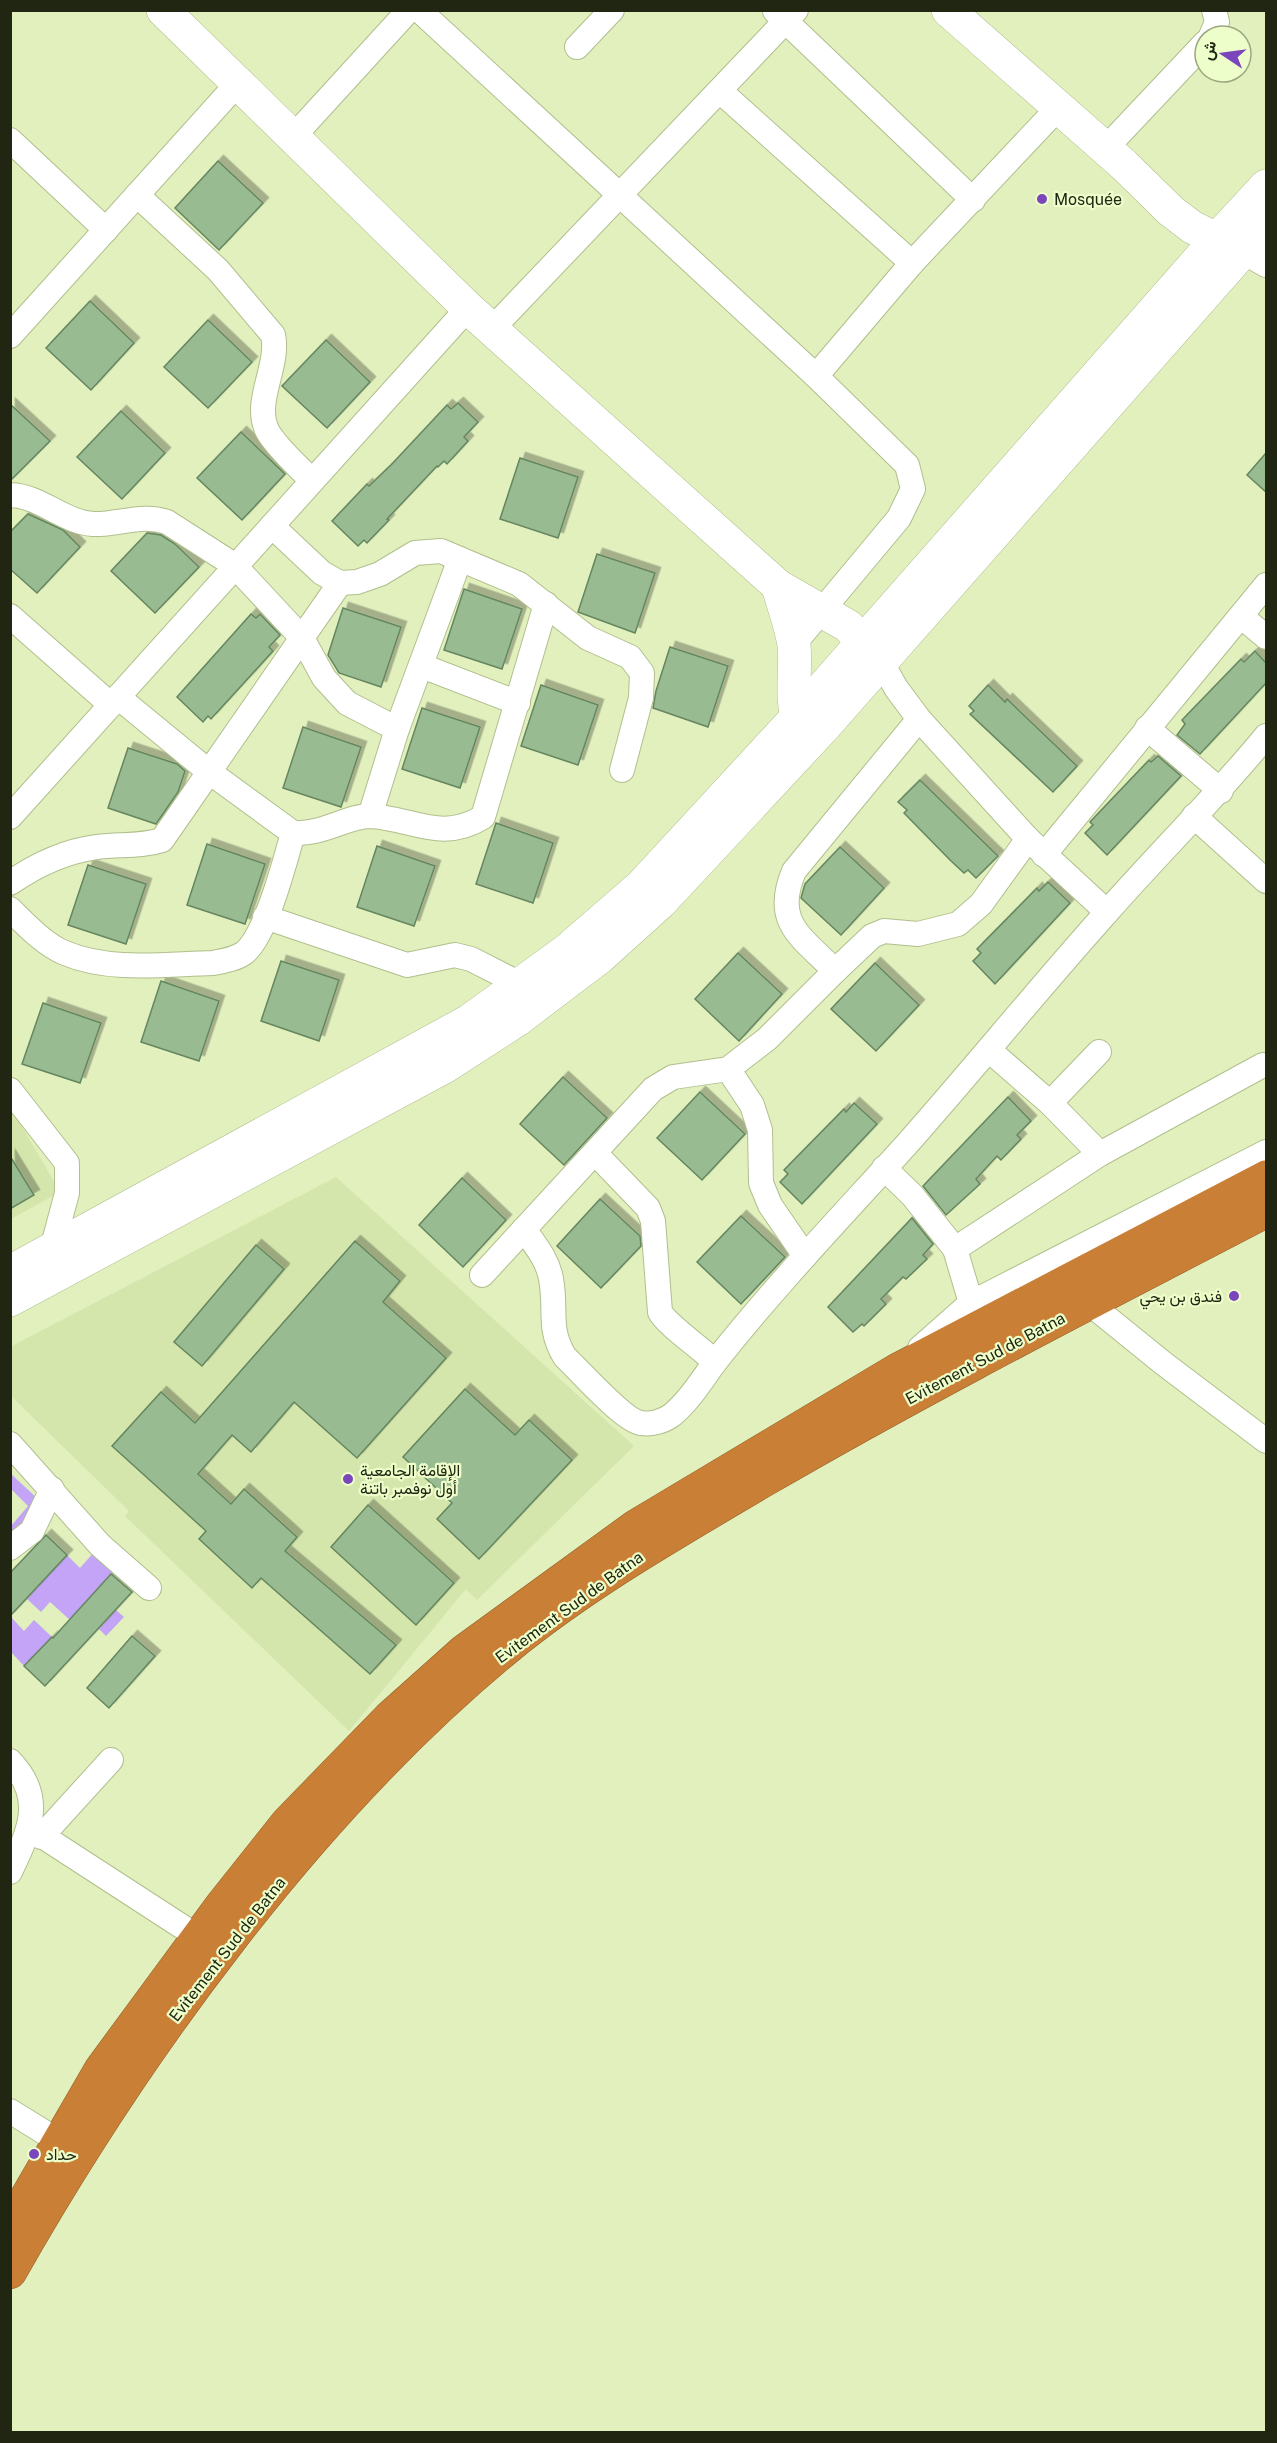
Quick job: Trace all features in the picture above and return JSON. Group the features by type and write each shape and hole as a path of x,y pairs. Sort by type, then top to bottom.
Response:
{"highway":[{"name":"Evitement Sud de Batna","path":"10,2226 101,2069 198,1937 288,1823 389,1718 464,1651 636,1526 897,1370 1266,1177"},
{"name":"Evitement Sud de Batna","path":"10,2272 93,2137 176,2013 216,1960 315,1838 381,1765 508,1646 589,1588 659,1544 909,1397 1266,1211"}],"main road":[{"path":"163,10 468,308 778,586 848,626 873,651"},
{"path":"948,10 1105,149 1171,211 1192,227 1242,252"},
{"path":"1242,252 1266,186"},
{"path":"10,1300 446,1066 517,1020 600,957 661,902 803,730 873,651 921,614 1266,225"},
{"path":"778,586 794,644 793,699 803,730"},
{"path":"10,1272 469,1021 566,951 641,886 803,730"}],"street":[{"path":"292,137 410,10"},
{"path":"419,10 816,376 907,465 913,480 909,501 899,518 794,644"},
{"path":"577,47 612,10"},
{"path":"492,329 720,91 786,14 973,200"},
{"path":"1105,149 1193,56"},
{"path":"10,336 238,83"},
{"path":"720,91 912,263"},
{"path":"816,376 912,263 1058,108"},
{"path":"10,140 106,230"},
{"path":"137,195 218,270 273,335 276,349 263,410 264,421 269,433 312,481"},
{"path":"10,817 234,565 272,526 468,308"},
{"path":"10,495 25,495 75,519 93,524 156,518 234,565 302,638 324,678 347,703 397,729"},
{"path":"272,526 322,573 340,583 357,582 380,574 415,554 441,551 519,584 588,638 630,657 642,673 641,698 622,770"},
{"path":"370,816 397,729 460,559"},
{"path":"10,883 61,855 97,847 134,846 162,840 340,583"},
{"path":"482,1275 596,1154 629,1112 653,1089 673,1077 728,1069 767,1039 878,933 884,931 918,934 958,924 981,904 1147,728 1266,585"},
{"path":"10,616 114,701 208,771 293,833 307,834 370,816 430,829 458,828 483,817 546,604"},
{"path":"1242,616 1266,638"},
{"path":"873,651 919,719 1036,847 1107,912"},
{"path":"422,666 518,703"},
{"path":"836,971 790,924 784,902 788,886 794,871 919,719"},
{"path":"1147,728 1221,791"},
{"path":"524,1229 548,1265 552,1281 553,1333 565,1357 627,1417 640,1424 654,1423 670,1417 686,1401 715,1362 805,1256 990,1051 1107,912 1194,816 1221,791 1266,736"},
{"path":"1194,816 1266,881"},
{"path":"10,909 63,953 105,964 213,963 243,955 254,944 266,917 293,833"},
{"path":"266,917 399,963 418,964 455,955 471,959 520,984"},
{"path":"990,1051 1050,1103 1100,1154"},
{"path":"1050,1103 1100,1052"},
{"path":"955,1250 1100,1154 1263,1065"},
{"path":"728,1069 752,1105 760,1130 761,1183 770,1205 805,1256"},
{"path":"10,1090 66,1163 67,1193 52,1249"},
{"path":"897,1370 971,1303 1266,1152"},
{"path":"596,1154 648,1208 653,1221 660,1312 665,1321 693,1340 715,1362"},
{"path":"885,1168 912,1195 955,1250 971,1303"},
{"path":"1089,1303 1163,1364 1266,1441"},
{"path":"10,1444 100,1545 149,1588"},
{"path":"10,1548 32,1531 51,1488"},
{"path":"13,1862 35,1833 111,1760"},
{"path":"10,1761 28,1784 35,1833"},
{"path":"35,1833 198,1937"},
{"path":"10,2111 60,2142"}],"shaded area":[{"path":"10,1106 60,1192 11,1219 10,1219"},
{"name":"الإقامة الجامعية أول نوفمبر باتنة","path":"336,1177 634,1446 477,1600 466,1589 349,1731 125,1516 129,1511 11,1396 10,1347"},
{"path":"11,1474 38,1499 11,1543 11,1526 28,1506 11,1489"},
{"path":"95,1551 116,1568 70,1620 50,1602 41,1612 27,1599 67,1555 80,1568"},
{"path":"116,1610 124,1617 106,1636 99,1629"},
{"path":"11,1617 24,1631 34,1620 52,1637 24,1666 11,1652"}],"building":[{"path":"218,161 263,203 219,250 175,208"},
{"path":"90,301 134,343 91,390 46,348"},
{"path":"208,320 252,362 208,408 164,367"},
{"path":"326,340 370,382 327,428 282,386"},
{"path":"458,403 478,422 464,437 468,441 447,464 444,461 437,466 367,543 364,540 358,546 332,521 367,484 369,486 391,465 447,405 451,409"},
{"path":"10,404 50,441 10,481"},
{"path":"121,411 165,453 122,499 77,457"},
{"path":"241,432 285,474 242,520 197,478"},
{"path":"1266,453 1266,492 1247,475"},
{"path":"520,458 578,477 558,538 500,519"},
{"path":"28,514 63,530 80,547 37,593 10,569 10,532"},
{"path":"147,533 161,535 175,544 199,567 155,613 111,571"},
{"path":"597,554 655,573 635,633 578,612"},
{"path":"464,589 522,609 502,669 444,650"},
{"path":"343,608 401,627 381,687 339,673 328,655"},
{"path":"251,614 256,618 260,614 280,635 269,647 273,651 211,719 208,716 203,722 177,697"},
{"path":"670,647 728,666 708,727 653,708"},
{"path":"1255,651 1266,663 1266,683 1200,754 1177,735 1185,724 1182,720 1241,659 1244,662"},
{"path":"541,685 598,705 578,765 521,746"},
{"path":"988,685 1005,702 1007,699 1077,766 1053,792 970,714 974,711 969,706"},
{"path":"422,708 480,727 460,788 402,769"},
{"path":"303,727 361,747 341,807 283,788"},
{"path":"128,748 177,764 185,771 178,792 156,824 108,808"},
{"path":"1158,756 1181,776 1107,855 1085,833 1093,825 1090,822 1149,760 1151,762"},
{"path":"920,780 998,856 976,878 968,870 964,873 904,813 907,810 898,802"},
{"path":"496,823 553,843 533,903 476,884"},
{"path":"207,844 265,864 245,924 187,905"},
{"path":"377,846 435,866 414,926 357,907"},
{"path":"840,847 884,888 841,935 801,898 805,884"},
{"path":"88,865 146,884 126,944 68,925"},
{"path":"1048,882 1070,903 995,984 973,961 981,953 977,949 1037,888 1039,891"},
{"path":"738,953 782,994 739,1041 695,999"},
{"path":"281,961 339,980 319,1041 261,1021"},
{"path":"875,963 919,1005 876,1051 831,1009"},
{"path":"161,981 219,1001 199,1061 141,1042"},
{"path":"43,1003 101,1023 80,1083 22,1064"},
{"path":"563,1077 607,1118 564,1165 520,1124"},
{"path":"700,1092 745,1134 702,1180 657,1138"},
{"path":"1008,1097 1031,1121 1017,1135 1021,1139 1001,1160 997,1156 976,1179 980,1184 946,1215 923,1186"},
{"path":"854,1103 877,1124 802,1204 780,1182 788,1174 784,1170 844,1109 846,1112"},
{"path":"10,1156 34,1195 10,1209"},
{"path":"462,1178 506,1220 463,1267 419,1225"},
{"path":"600,1199 640,1236 641,1246 601,1288 557,1246"},
{"path":"741,1216 785,1257 741,1304 697,1262"},
{"path":"912,1218 933,1244 923,1255 927,1259 906,1279 903,1277 881,1299 886,1304 864,1326 862,1324 853,1332 828,1307"},
{"path":"355,1241 400,1281 383,1302 446,1358 357,1458 294,1402 251,1452 232,1435 198,1474 231,1504 244,1489 297,1537 285,1551 396,1645 370,1674 261,1578 252,1588 199,1539 206,1531 112,1446 161,1392 195,1423"},
{"path":"256,1245 284,1269 202,1366 174,1342"},
{"path":"465,1389 515,1435 529,1420 572,1460 479,1559 437,1519 452,1503 403,1457"},
{"path":"368,1505 454,1583 416,1625 331,1547"},
{"path":"46,1535 67,1555 10,1616 10,1573"},
{"path":"111,1574 132,1592 45,1686 24,1666 53,1638"},
{"path":"132,1636 155,1656 109,1708 87,1688"}],"place":[{"name":"Mosquée","path":"1042,199"},
{"name":"فندق بن يحي","path":"1234,1296"},
{"name":"الإقامة الجامعية أول نوفمبر باتنة","path":"348,1479"},
{"name":"حداد","path":"34,2154"}]}
